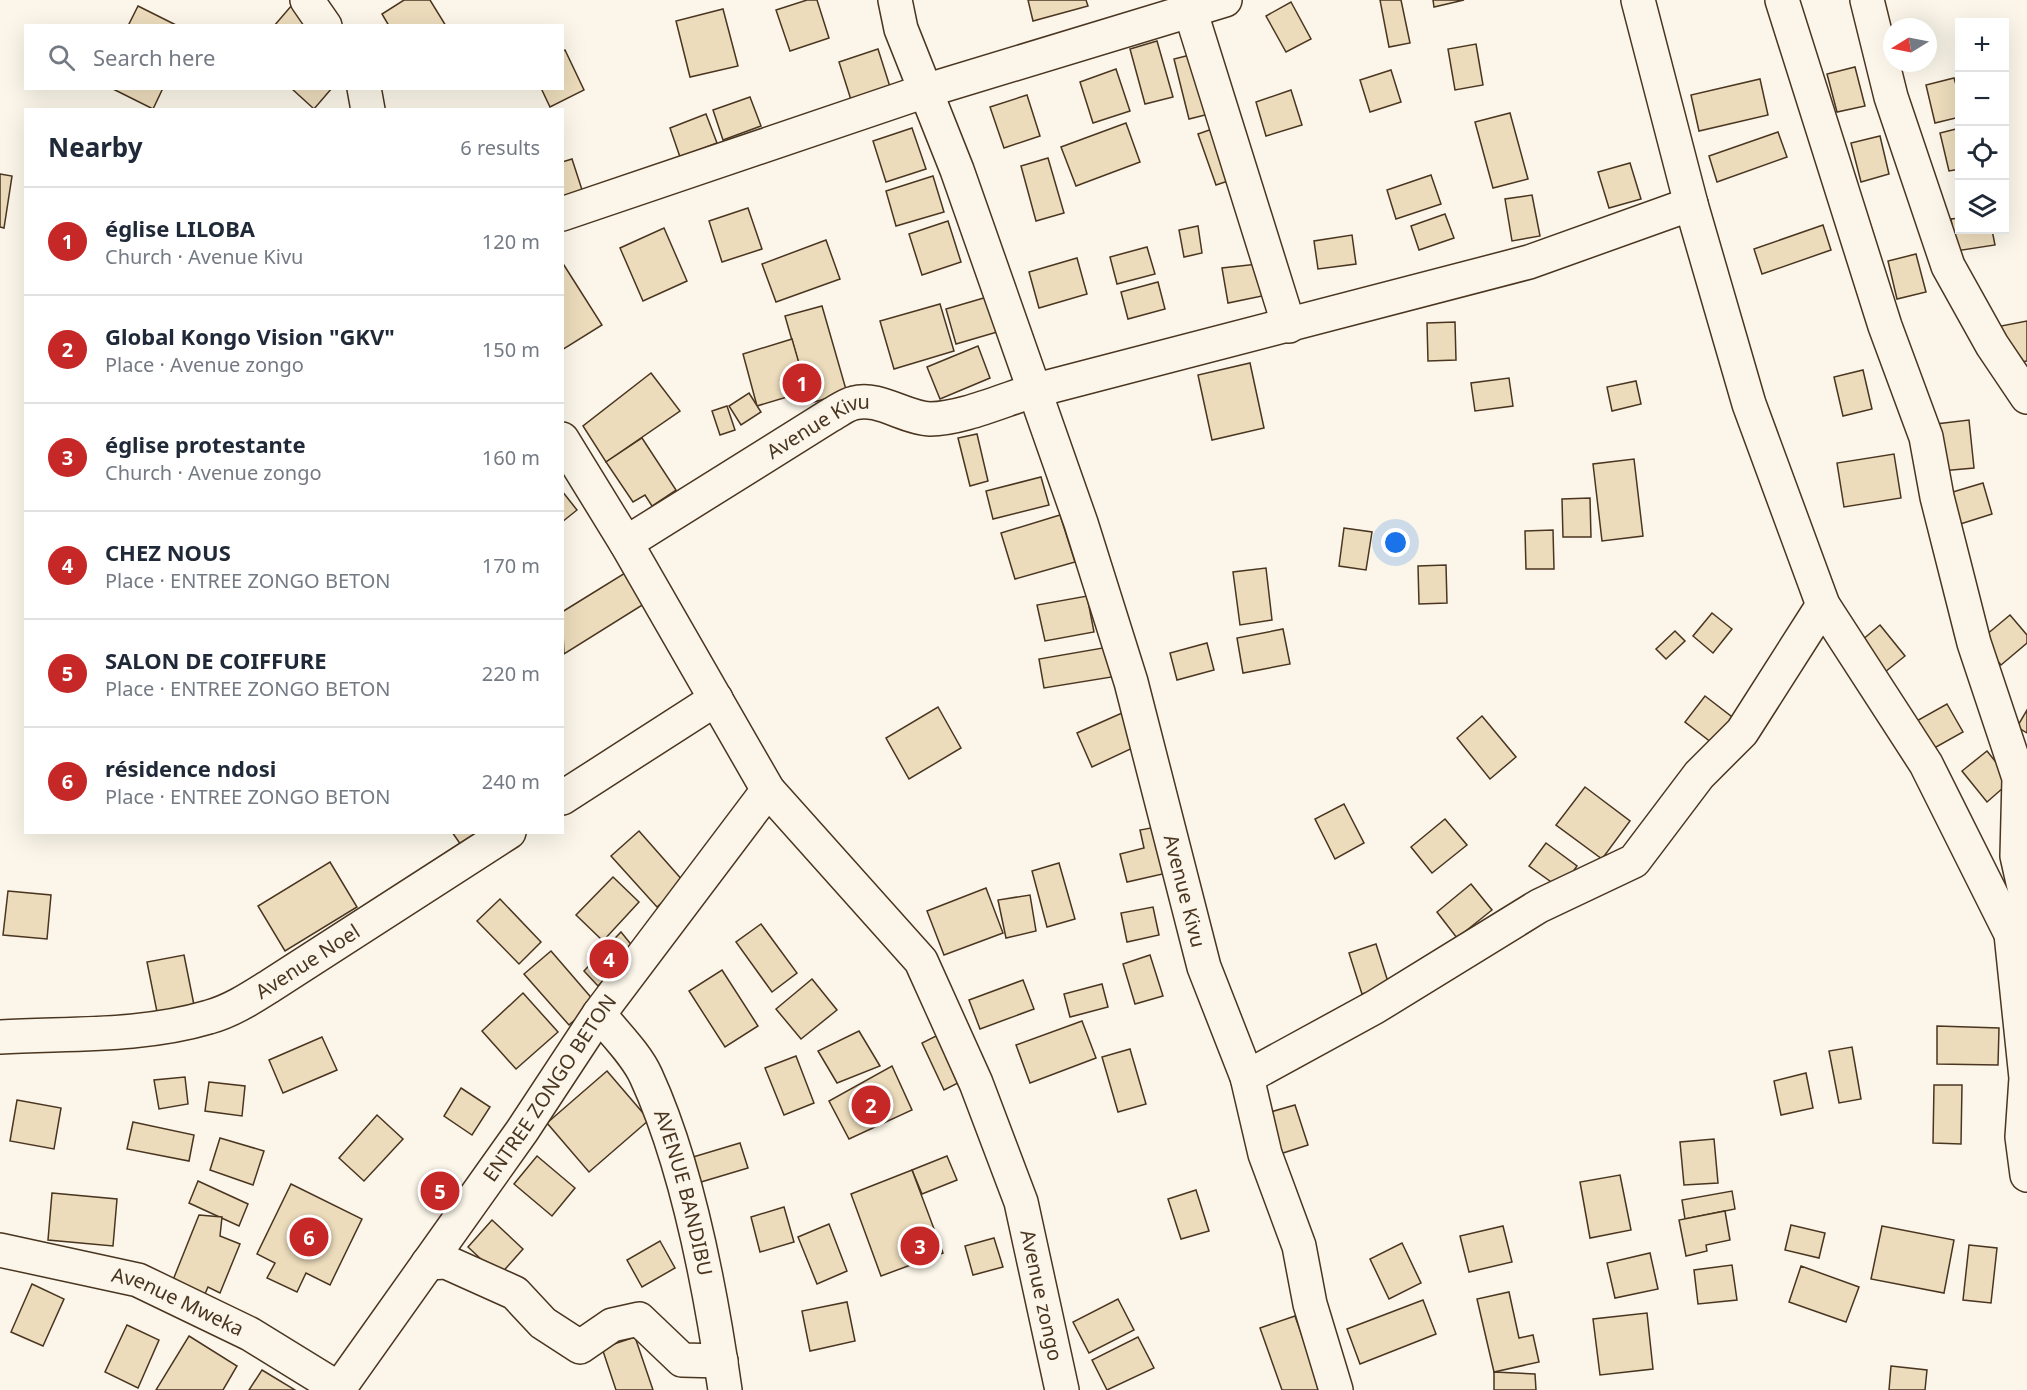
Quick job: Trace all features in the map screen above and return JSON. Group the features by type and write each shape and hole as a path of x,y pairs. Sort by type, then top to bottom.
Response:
{"street":[{"path":"307,0 324,24"},
{"name":"Avenue Kivu","path":"895,0 901,29 957,170 1081,523 1131,682 1204,967 1247,1077 1265,1154 1299,1246 1310,1304 1336,1390"},
{"path":"564,213 925,91 1189,5 1225,0"},
{"path":"1638,0 1691,204 1749,404 1823,605 1926,764 2011,934 2026,1078 2022,1137 2027,1175"},
{"path":"1782,0 1878,303 1926,437 1937,497 1974,643 2019,778 2017,856 2026,896 2011,934"},
{"path":"1867,0 1891,97 1948,266 1992,345 2027,397"},
{"path":"1189,5 1289,326"},
{"path":"364,90 368,108"},
{"path":"1033,391 1529,262 1691,204"},
{"name":"Avenue Kivu","path":"626,543 855,402 882,405 905,414 930,419 958,414 1033,391"},
{"name":"Avenue zongo","path":"564,443 626,543 768,790 921,961 976,1083 1021,1202 1062,1390"},
{"path":"1247,1077 1375,1007 1539,906 1634,861 1699,775 1742,732 1823,605"},
{"path":"564,797 716,699"},
{"name":"ENTREE ZONGO BETON","path":"340,1390 522,1131 599,1014 768,790"},
{"name":"Avenue Noel","path":"0,1036 84,1032 116,1034 210,1017 240,1005 506,834"},
{"name":"AVENUE BANDIBU","path":"599,1014 645,1073 665,1125 689,1204 723,1376"},
{"name":"Avenue Mweka","path":"0,1250 138,1280 249,1334 340,1390"},
{"path":"428,1263 446,1262 515,1293 543,1323 580,1347 612,1325 639,1319 682,1360 723,1376"}],"building":[{"path":"404,0 430,0 445,24 388,24 382,14"},
{"path":"807,0 817,0 829,38 790,51 776,10"},
{"path":"1028,0 1086,0 1088,6 1033,21"},
{"path":"1380,0 1401,0 1410,43 1389,47"},
{"path":"1433,0 1464,0 1434,7"},
{"path":"1291,2 1311,39 1286,52 1266,16"},
{"path":"292,5 313,24 276,24"},
{"path":"138,6 174,24 129,24"},
{"path":"723,9 738,66 690,77 676,21"},
{"path":"1157,41 1173,97 1145,104 1130,49"},
{"path":"1476,44 1483,85 1455,90 1448,49"},
{"path":"878,49 891,90 852,103 839,62"},
{"path":"564,51 584,90 550,107 542,90 564,90"},
{"path":"1198,53 1213,113 1189,119 1174,59"},
{"path":"1855,67 1865,106 1837,112 1827,74"},
{"path":"1116,69 1130,111 1093,123 1080,82"},
{"path":"1391,70 1401,102 1370,112 1360,80"},
{"path":"1954,78 1955,118 1935,123 1926,85"},
{"path":"1760,79 1768,115 1699,131 1691,95"},
{"path":"115,90 162,90 153,108"},
{"path":"293,90 330,90 313,108"},
{"path":"1291,90 1302,125 1266,136 1256,102"},
{"path":"1027,95 1040,136 1004,148 990,107"},
{"path":"750,97 761,126 723,140 713,110"},
{"path":"1510,113 1528,179 1493,188 1475,122"},
{"path":"706,114 717,143 680,157 670,128"},
{"path":"1126,123 1140,162 1076,186 1061,147"},
{"path":"1218,127 1237,178 1216,185 1198,134"},
{"path":"912,128 926,169 886,182 873,141"},
{"path":"1955,129 1955,170 1949,171 1940,133"},
{"path":"1778,132 1787,157 1717,182 1709,156"},
{"path":"1880,136 1889,174 1861,182 1851,143"},
{"path":"1048,158 1064,213 1036,221 1021,166"},
{"path":"572,159 585,199 564,205 564,161"},
{"path":"1630,163 1641,199 1609,208 1598,172"},
{"path":"0,174 12,176 4,228 0,227"},
{"path":"1431,175 1441,204 1396,219 1387,190"},
{"path":"933,176 944,212 896,226 886,191"},
{"path":"1532,195 1540,236 1512,241 1505,199"},
{"path":"748,208 762,249 722,262 709,221"},
{"path":"1445,214 1454,238 1419,250 1411,226"},
{"path":"1951,219 1955,219 1955,234 1993,234 1995,245 1956,251"},
{"path":"948,221 961,262 922,275 909,234"},
{"path":"1823,225 1831,250 1762,274 1754,249"},
{"path":"1198,226 1202,253 1184,257 1179,230"},
{"path":"664,228 687,281 643,301 620,248"},
{"path":"1352,235 1356,264 1318,269 1314,241"},
{"path":"826,240 840,279 776,302 762,264"},
{"path":"1147,247 1155,274 1117,284 1110,257"},
{"path":"1916,254 1926,292 1897,299 1888,261"},
{"path":"1077,258 1087,294 1039,308 1029,272"},
{"path":"1258,264 1267,295 1228,303 1222,268"},
{"path":"564,265 602,325 564,349"},
{"path":"1158,282 1165,309 1128,319 1121,292"},
{"path":"994,295 1004,330 956,344 946,309"},
{"path":"940,304 954,351 894,369 880,321"},
{"path":"822,306 847,393 810,403 785,316"},
{"path":"2027,321 2027,361 2009,364 2001,326"},
{"path":"1455,322 1456,360 1428,361 1427,323"},
{"path":"792,339 807,391 757,406 743,354"},
{"path":"978,346 990,378 940,399 927,367"},
{"path":"1250,363 1264,428 1212,440 1198,375"},
{"path":"1863,370 1872,409 1843,416 1834,377"},
{"path":"651,373 680,411 606,462 583,426"},
{"path":"1509,378 1513,406 1475,411 1471,383"},
{"path":"1636,381 1641,404 1612,411 1607,387"},
{"path":"749,393 761,412 741,425 729,406"},
{"path":"727,406 735,430 720,435 712,411"},
{"path":"1969,420 1974,468 1941,471 1936,424"},
{"path":"977,434 988,481 970,486 958,438"},
{"path":"642,438 676,490 652,506 645,495 633,502 606,462"},
{"path":"1894,454 1901,498 1844,507 1837,463"},
{"path":"1634,459 1643,536 1602,541 1593,464"},
{"path":"1041,477 1049,505 993,519 986,491"},
{"path":"1983,483 1992,514 1954,526 1946,494"},
{"path":"564,494 577,510 564,520"},
{"path":"1590,498 1591,537 1563,537 1562,499"},
{"path":"1060,515 1075,562 1015,579 1001,533"},
{"path":"1344,528 1372,532 1366,570 1339,566"},
{"path":"1553,530 1554,569 1526,569 1525,531"},
{"path":"1446,565 1447,603 1419,604 1418,566"},
{"path":"1266,568 1272,620 1240,625 1233,572"},
{"path":"625,573 644,604 564,654 564,611"},
{"path":"1087,596 1094,632 1045,641 1037,605"},
{"path":"1712,613 1732,629 1713,653 1693,636"},
{"path":"2010,615 2027,635 2027,643 2001,665 1980,640"},
{"path":"1880,625 1905,656 1880,676 1855,646"},
{"path":"1283,629 1290,664 1243,673 1237,638"},
{"path":"1675,631 1685,641 1666,659 1656,649"},
{"path":"1207,643 1214,670 1177,680 1170,653"},
{"path":"1114,646 1118,676 1044,688 1039,659"},
{"path":"1705,696 1736,720 1716,746 1685,722"},
{"path":"1947,704 1963,732 1929,751 1913,723"},
{"path":"938,707 961,748 909,779 886,738"},
{"path":"2027,710 2027,733 2017,727"},
{"path":"1122,713 1137,746 1092,767 1077,733"},
{"path":"1482,716 1516,757 1490,779 1457,738"},
{"path":"1987,751 2011,781 1987,802 1962,771"},
{"path":"1585,787 1630,821 1602,859 1556,825"},
{"path":"1344,804 1364,843 1335,859 1315,819"},
{"path":"1445,819 1467,845 1432,873 1411,847"},
{"path":"1156,827 1167,873 1127,882 1120,854 1144,848 1140,830"},
{"path":"639,831 684,882 657,907 611,856"},
{"path":"453,834 483,834 463,848"},
{"path":"1546,843 1577,866 1561,889 1529,866"},
{"path":"330,862 357,907 285,951 258,906"},
{"path":"1059,863 1075,919 1047,927 1032,871"},
{"path":"613,877 639,902 603,941 576,915"},
{"path":"1471,884 1492,910 1457,938 1437,912"},
{"path":"986,888 1003,933 944,955 927,911"},
{"path":"8,891 51,895 47,939 3,935"},
{"path":"1030,895 1036,931 1006,938 998,900"},
{"path":"500,899 541,942 519,964 477,921"},
{"path":"1153,907 1159,935 1127,942 1121,913"},
{"path":"761,924 797,973 772,992 736,942"},
{"path":"621,932 634,948 598,986 584,971"},
{"path":"1376,944 1389,985 1362,994 1349,953"},
{"path":"551,951 595,1002 569,1025 524,974"},
{"path":"184,955 195,1010 158,1017 147,962"},
{"path":"1150,955 1163,996 1135,1004 1123,964"},
{"path":"722,970 758,1026 725,1047 689,991"},
{"path":"812,979 837,1010 801,1039 776,1009"},
{"path":"1023,980 1034,1009 980,1029 969,1000"},
{"path":"1102,984 1108,1007 1070,1017 1064,994"},
{"path":"523,993 558,1032 516,1069 482,1031"},
{"path":"1082,1021 1096,1058 1030,1083 1016,1045"},
{"path":"1937,1026 1999,1028 1998,1065 1937,1064"},
{"path":"859,1031 880,1066 837,1083 818,1051"},
{"path":"942,1033 964,1080 944,1090 922,1043"},
{"path":"322,1037 337,1070 283,1093 269,1060"},
{"path":"1852,1047 1861,1099 1839,1103 1829,1051"},
{"path":"1130,1049 1146,1104 1118,1112 1102,1057"},
{"path":"796,1056 814,1103 784,1115 765,1068"},
{"path":"892,1066 912,1110 849,1139 829,1101"},
{"path":"607,1071 649,1120 589,1172 547,1123"},
{"path":"1806,1073 1813,1108 1781,1115 1774,1081"},
{"path":"185,1077 188,1104 159,1109 154,1080"},
{"path":"209,1082 245,1086 242,1116 205,1111"},
{"path":"1934,1085 1962,1085 1961,1144 1933,1143"},
{"path":"461,1088 490,1107 472,1135 444,1116"},
{"path":"17,1100 61,1108 54,1149 10,1141"},
{"path":"1295,1105 1308,1145 1280,1154 1267,1113"},
{"path":"377,1115 403,1139 364,1181 339,1158"},
{"path":"133,1122 194,1135 189,1161 127,1149"},
{"path":"220,1138 264,1151 253,1185 210,1170"},
{"path":"1714,1139 1718,1183 1684,1185 1680,1142"},
{"path":"740,1143 748,1168 701,1182 693,1157"},
{"path":"537,1156 575,1188 552,1216 514,1184"},
{"path":"947,1156 957,1180 922,1194 912,1170"},
{"path":"912,1170 943,1253 881,1276 851,1194"},
{"path":"1620,1175 1631,1230 1590,1238 1580,1182"},
{"path":"438,1180 450,1189 442,1202 430,1194"},
{"path":"198,1181 248,1204 239,1226 189,1203"},
{"path":"291,1184 362,1219 330,1285 306,1273 297,1292 267,1278 275,1263 257,1254"},
{"path":"1196,1190 1209,1231 1181,1239 1168,1199"},
{"path":"1732,1191 1735,1209 1685,1219 1682,1200"},
{"path":"52,1193 117,1199 113,1246 48,1240"},
{"path":"784,1207 794,1242 760,1252 751,1217"},
{"path":"1725,1211 1730,1240 1706,1245 1707,1251 1686,1256 1679,1220"},
{"path":"199,1215 222,1217 220,1236 240,1244 220,1293 208,1287 201,1303 169,1290"},
{"path":"492,1220 523,1249 499,1276 468,1247"},
{"path":"829,1224 847,1271 817,1284 798,1237"},
{"path":"1791,1225 1825,1233 1819,1258 1785,1250"},
{"path":"1503,1226 1512,1262 1469,1272 1460,1236"},
{"path":"1882,1226 1954,1240 1944,1293 1871,1279"},
{"path":"994,1238 1003,1267 973,1275 965,1246"},
{"path":"660,1241 675,1268 642,1287 627,1260"},
{"path":"1402,1243 1421,1283 1389,1299 1370,1259"},
{"path":"1969,1245 1997,1248 1991,1303 1963,1300"},
{"path":"1650,1253 1658,1289 1615,1298 1607,1263"},
{"path":"1732,1265 1737,1300 1698,1304 1694,1270"},
{"path":"1801,1266 1859,1287 1846,1322 1789,1302"},
{"path":"32,1284 64,1299 43,1346 11,1332"},
{"path":"1509,1292 1519,1338 1533,1335 1539,1362 1494,1372 1477,1299"},
{"path":"1118,1299 1134,1330 1089,1353 1073,1322"},
{"path":"1423,1300 1436,1334 1360,1364 1347,1329"},
{"path":"847,1302 855,1341 810,1351 802,1311"},
{"path":"1647,1313 1653,1369 1600,1375 1593,1319"},
{"path":"1295,1316 1321,1390 1282,1390 1260,1328"},
{"path":"127,1325 159,1340 138,1388 105,1372"},
{"path":"189,1336 237,1366 223,1390 156,1390"},
{"path":"635,1337 653,1390 616,1390 602,1348"},
{"path":"1138,1337 1154,1368 1107,1390 1092,1360"},
{"path":"1891,1366 1927,1370 1925,1390 1889,1390"},
{"path":"262,1370 295,1390 249,1390"},
{"path":"1494,1372 1535,1374 1536,1390 1494,1390"}],"place":[{"name":"église LILOBA","path":"802,383"},
{"name":"CHEZ NOUS","path":"609,959"},
{"name":"Global Kongo Vision \"GKV\"","path":"871,1105"},
{"name":"SALON DE COIFFURE","path":"440,1191"},
{"name":"résidence ndosi","path":"309,1237"},
{"name":"église protestante","path":"920,1246"}]}
